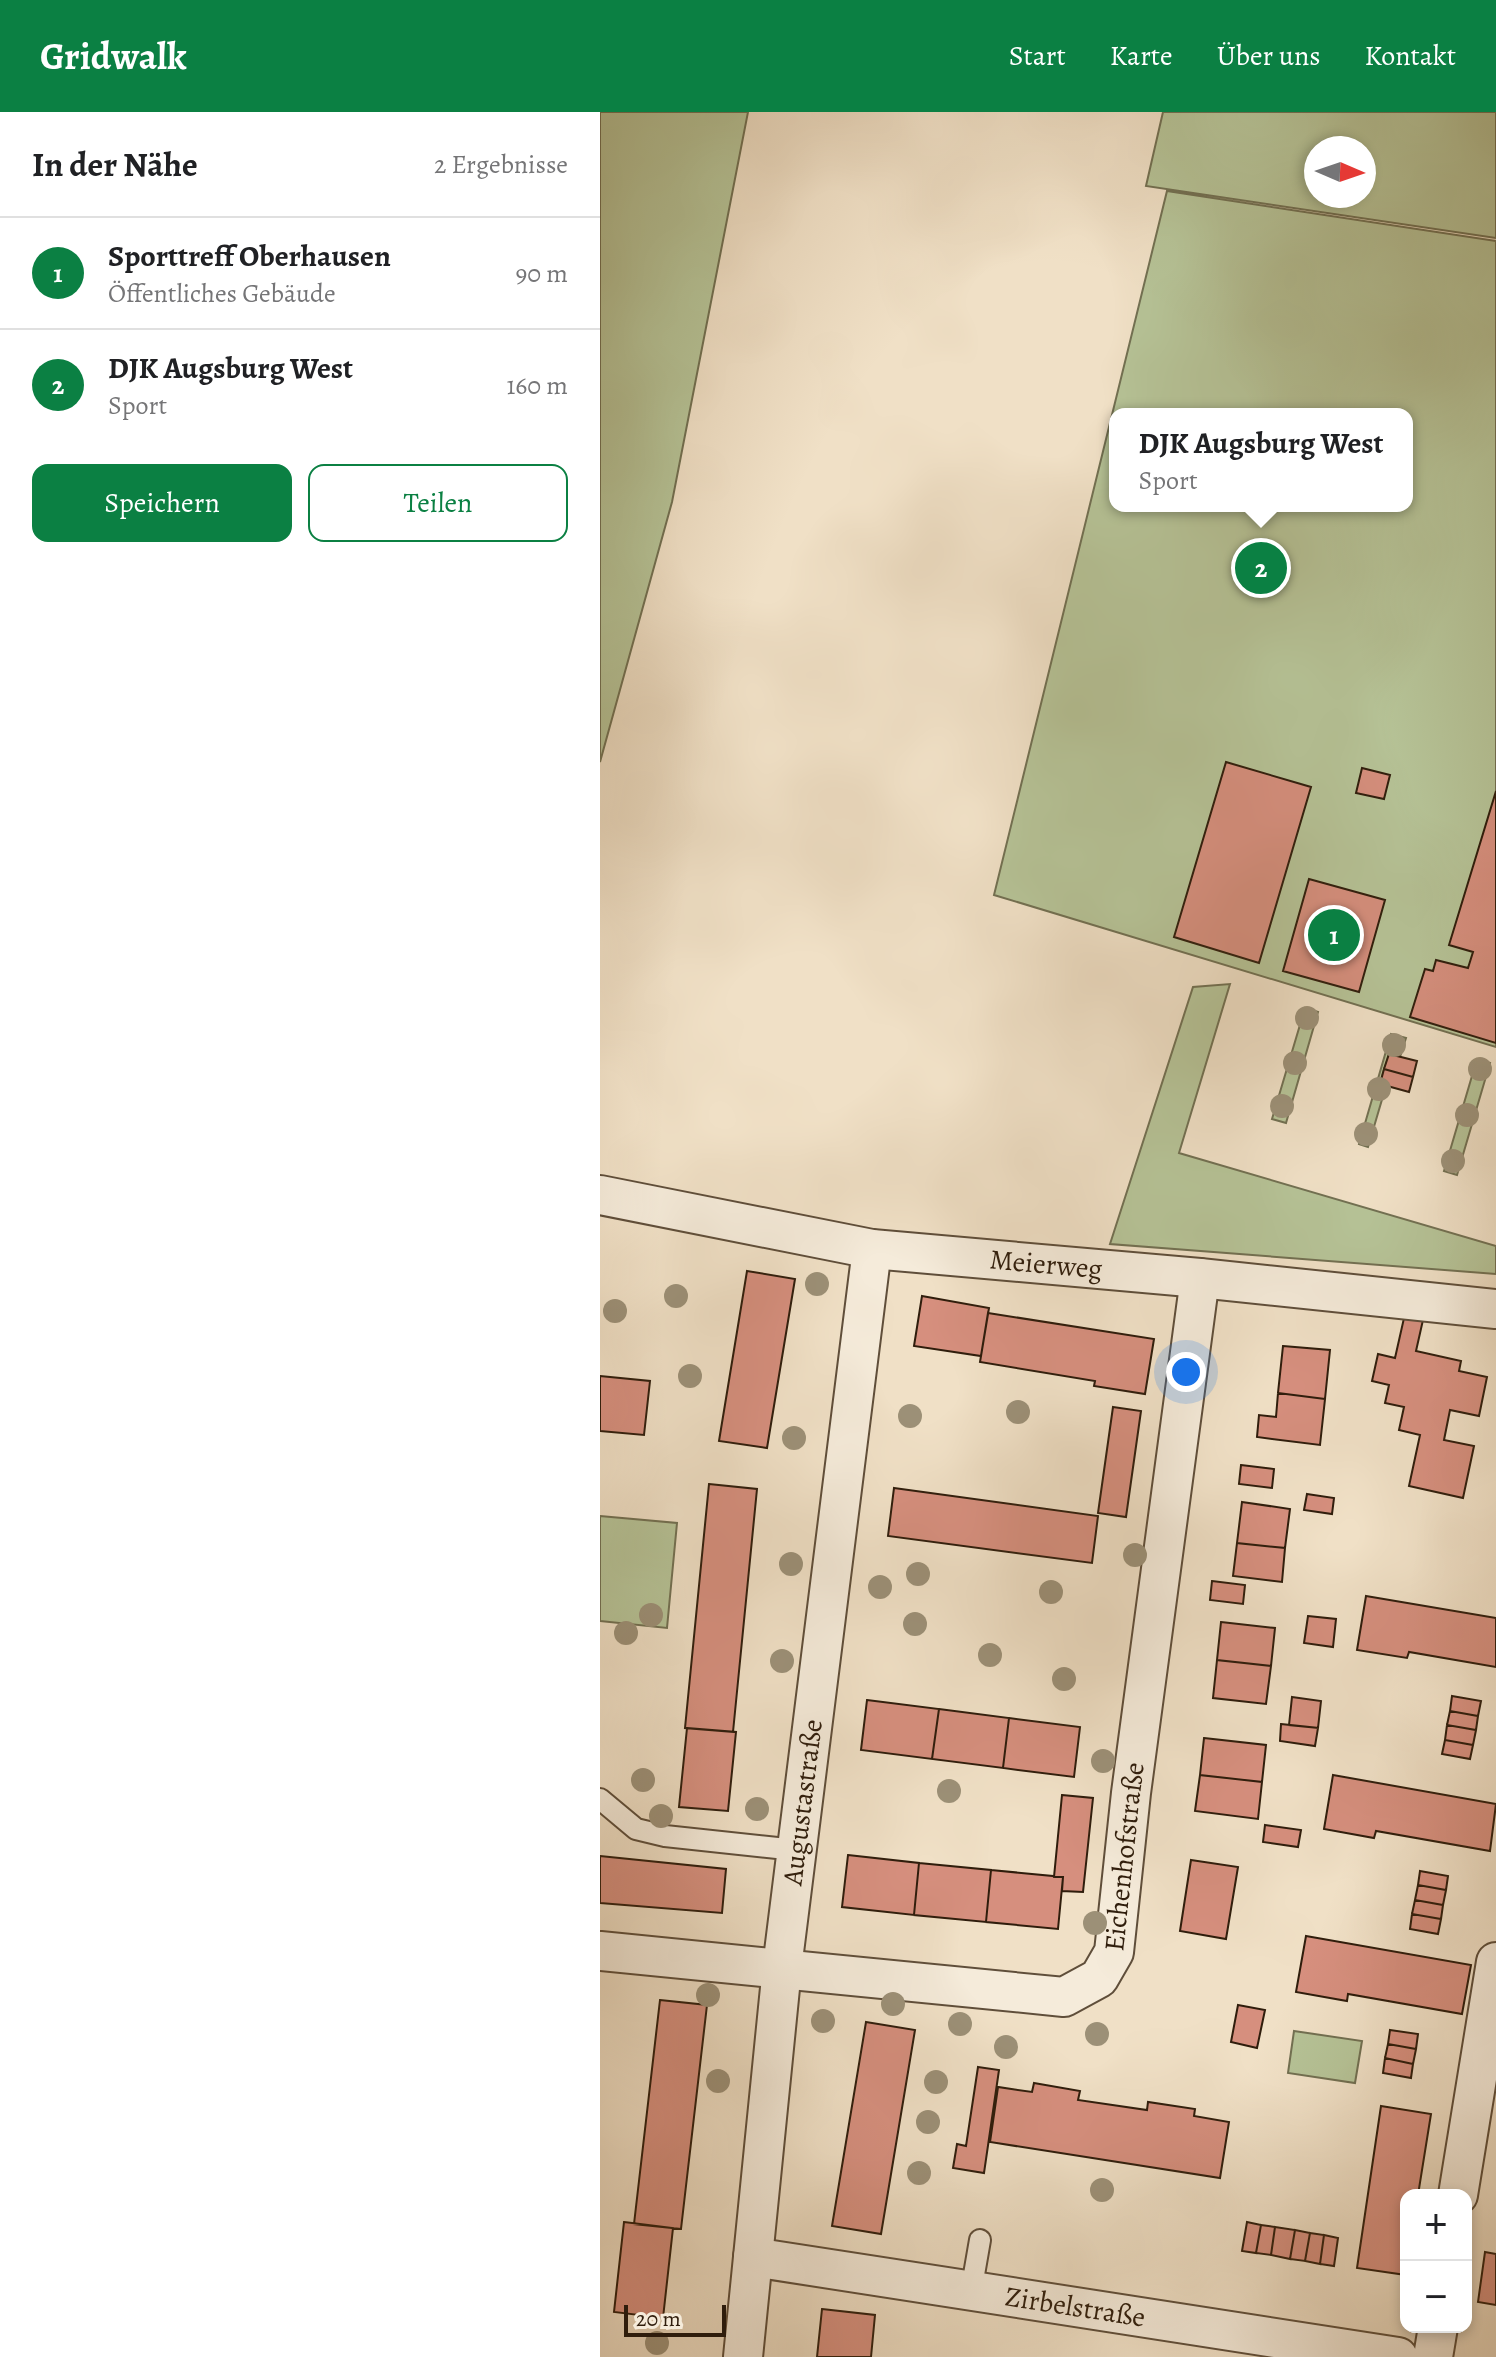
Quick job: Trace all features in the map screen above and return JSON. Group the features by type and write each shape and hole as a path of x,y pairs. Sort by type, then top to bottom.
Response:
{"street":[{"name":"Meierweg","path":"600,1195 872,1249 1200,1278 1496,1309"},
{"name":"Augustastraße","path":"743,2357 782,1968 872,1249"},
{"name":"Eichenhofstraße","path":"600,1951 1064,1997 1099,1978 1114,1952 1131,1793 1200,1278"},
{"path":"1459,2189 1496,1962"},
{"name":"Zirbelstraße","path":"753,2257 1398,2357"},
{"path":"1433,2357 1437,2333"}],"lane":[{"path":"600,1799 636,1829 665,1836 796,1850"},
{"path":"971,2292 980,2240"}],"green space":[{"path":"600,112 748,112 672,502 600,762"},
{"path":"1163,112 1496,112 1496,238 1146,186"},
{"path":"1167,191 1496,241 1496,1047 994,895 1109,427 1109,512 1413,512 1413,408 1114,408"},
{"path":"1230,984 1179,1153 1496,1246 1496,1274 1110,1244 1193,987"},
{"path":"1305,1008 1318,1012 1286,1123 1272,1119"},
{"path":"1391,1034 1406,1038 1400,1057 1389,1054 1380,1083 1386,1086 1368,1147 1359,1144"},
{"path":"1477,1059 1490,1063 1457,1175 1444,1171"},
{"path":"600,1516 677,1523 667,1628 600,1621"},
{"path":"1294,2031 1362,2041 1355,2083 1288,2073"}],"building":[{"path":"1226,762 1311,787 1259,963 1174,937"},
{"path":"1362,768 1390,775 1384,799 1356,793"},
{"path":"1496,791 1496,1043 1410,1017 1425,969 1433,971 1436,960 1468,968 1473,952 1449,945"},
{"path":"1309,879 1385,900 1359,992 1283,971"},
{"path":"1389,1054 1417,1061 1413,1077 1384,1069"},
{"path":"1384,1069 1413,1077 1409,1092 1380,1084"},
{"path":"747,1271 795,1279 767,1448 719,1441"},
{"path":"922,1296 989,1308 981,1356 914,1346"},
{"path":"988,1313 1154,1339 1145,1394 1094,1386 1095,1381 980,1362"},
{"path":"1404,1318 1423,1320 1416,1351 1461,1361 1459,1371 1487,1377 1479,1416 1450,1410 1444,1440 1474,1446 1463,1498 1409,1486 1420,1435 1399,1430 1404,1407 1385,1403 1389,1385 1372,1381 1378,1354 1395,1358"},
{"path":"1283,1346 1330,1350 1325,1399 1278,1393"},
{"path":"600,1376 650,1381 644,1435 600,1431"},
{"path":"1278,1393 1325,1399 1320,1445 1257,1437 1259,1415 1276,1417"},
{"path":"1113,1407 1141,1411 1126,1517 1098,1513"},
{"path":"1241,1465 1274,1469 1272,1488 1239,1484"},
{"path":"709,1484 757,1489 733,1732 685,1728"},
{"path":"894,1488 1098,1516 1092,1563 888,1536"},
{"path":"1307,1494 1334,1498 1332,1514 1304,1510"},
{"path":"1242,1502 1290,1509 1285,1548 1237,1543"},
{"path":"1237,1543 1285,1548 1282,1582 1233,1576"},
{"path":"1212,1581 1245,1585 1243,1604 1210,1600"},
{"path":"1366,1596 1496,1618 1496,1667 1409,1652 1407,1658 1357,1650"},
{"path":"1308,1616 1336,1619 1333,1647 1304,1643"},
{"path":"1221,1622 1275,1628 1271,1666 1217,1660"},
{"path":"1217,1660 1271,1666 1266,1704 1213,1698"},
{"path":"1452,1696 1481,1701 1478,1716 1450,1711"},
{"path":"1292,1697 1321,1701 1318,1728 1289,1725"},
{"path":"867,1700 939,1709 932,1759 861,1750"},
{"path":"939,1709 1009,1718 1003,1768 932,1759"},
{"path":"1450,1711 1478,1716 1476,1730 1447,1725"},
{"path":"1009,1718 1080,1727 1074,1777 1003,1768"},
{"path":"1281,1724 1318,1728 1315,1746 1280,1741"},
{"path":"1447,1725 1476,1730 1473,1745 1445,1740"},
{"path":"687,1728 736,1732 728,1811 679,1807"},
{"path":"1204,1738 1266,1745 1262,1782 1200,1775"},
{"path":"1445,1740 1473,1745 1470,1759 1442,1754"},
{"path":"1200,1775 1262,1782 1258,1819 1195,1811"},
{"path":"1333,1775 1496,1804 1490,1851 1376,1831 1374,1838 1324,1829"},
{"path":"1062,1795 1093,1798 1083,1892 1062,1891 1063,1877 1054,1877"},
{"path":"1265,1825 1301,1830 1298,1847 1263,1842"},
{"path":"848,1855 919,1863 914,1915 842,1907"},
{"path":"600,1856 726,1869 722,1913 600,1903"},
{"path":"1191,1860 1238,1867 1226,1939 1180,1931"},
{"path":"919,1863 991,1870 986,1922 914,1915"},
{"path":"991,1870 1063,1877 1058,1929 986,1922"},
{"path":"1420,1871 1448,1876 1446,1890 1418,1885"},
{"path":"1418,1885 1446,1890 1443,1905 1415,1900"},
{"path":"1415,1900 1443,1905 1441,1919 1412,1914"},
{"path":"1412,1914 1441,1919 1438,1934 1410,1929"},
{"path":"1306,1936 1471,1965 1462,2014 1348,1994 1347,2001 1296,1992"},
{"path":"660,2000 707,2005 681,2229 634,2224"},
{"path":"1238,2005 1265,2010 1257,2048 1231,2042"},
{"path":"866,2022 915,2030 881,2234 832,2226"},
{"path":"1390,2030 1418,2034 1416,2049 1388,2044"},
{"path":"1388,2044 1416,2049 1413,2064 1385,2058"},
{"path":"1385,2058 1413,2064 1411,2078 1383,2073"},
{"path":"978,2067 999,2070 984,2173 953,2168 957,2144 966,2146"},
{"path":"1034,2083 1080,2091 1078,2100 1147,2110 1148,2102 1195,2109 1194,2116 1229,2122 1220,2178 990,2142 998,2087 1032,2092"},
{"path":"1381,2106 1431,2114 1419,2189 1400,2189 1400,2274 1357,2268"},
{"path":"624,2222 673,2228 663,2318 614,2312"},
{"path":"1247,2222 1261,2225 1256,2253 1242,2251"},
{"path":"1261,2225 1275,2227 1271,2255 1256,2253"},
{"path":"1275,2227 1295,2230 1290,2259 1271,2255"},
{"path":"1295,2230 1310,2233 1305,2261 1290,2259"},
{"path":"1310,2233 1324,2235 1320,2264 1305,2261"},
{"path":"1324,2235 1338,2238 1334,2266 1320,2264"},
{"path":"1485,2252 1496,2254 1496,2305 1478,2302"},
{"path":"822,2309 875,2315 871,2357 817,2357"}],"place":[{"name":"DJK Augsburg West","path":"1261,568"},
{"name":"Sporttreff Oberhausen","path":"1334,935"}]}
